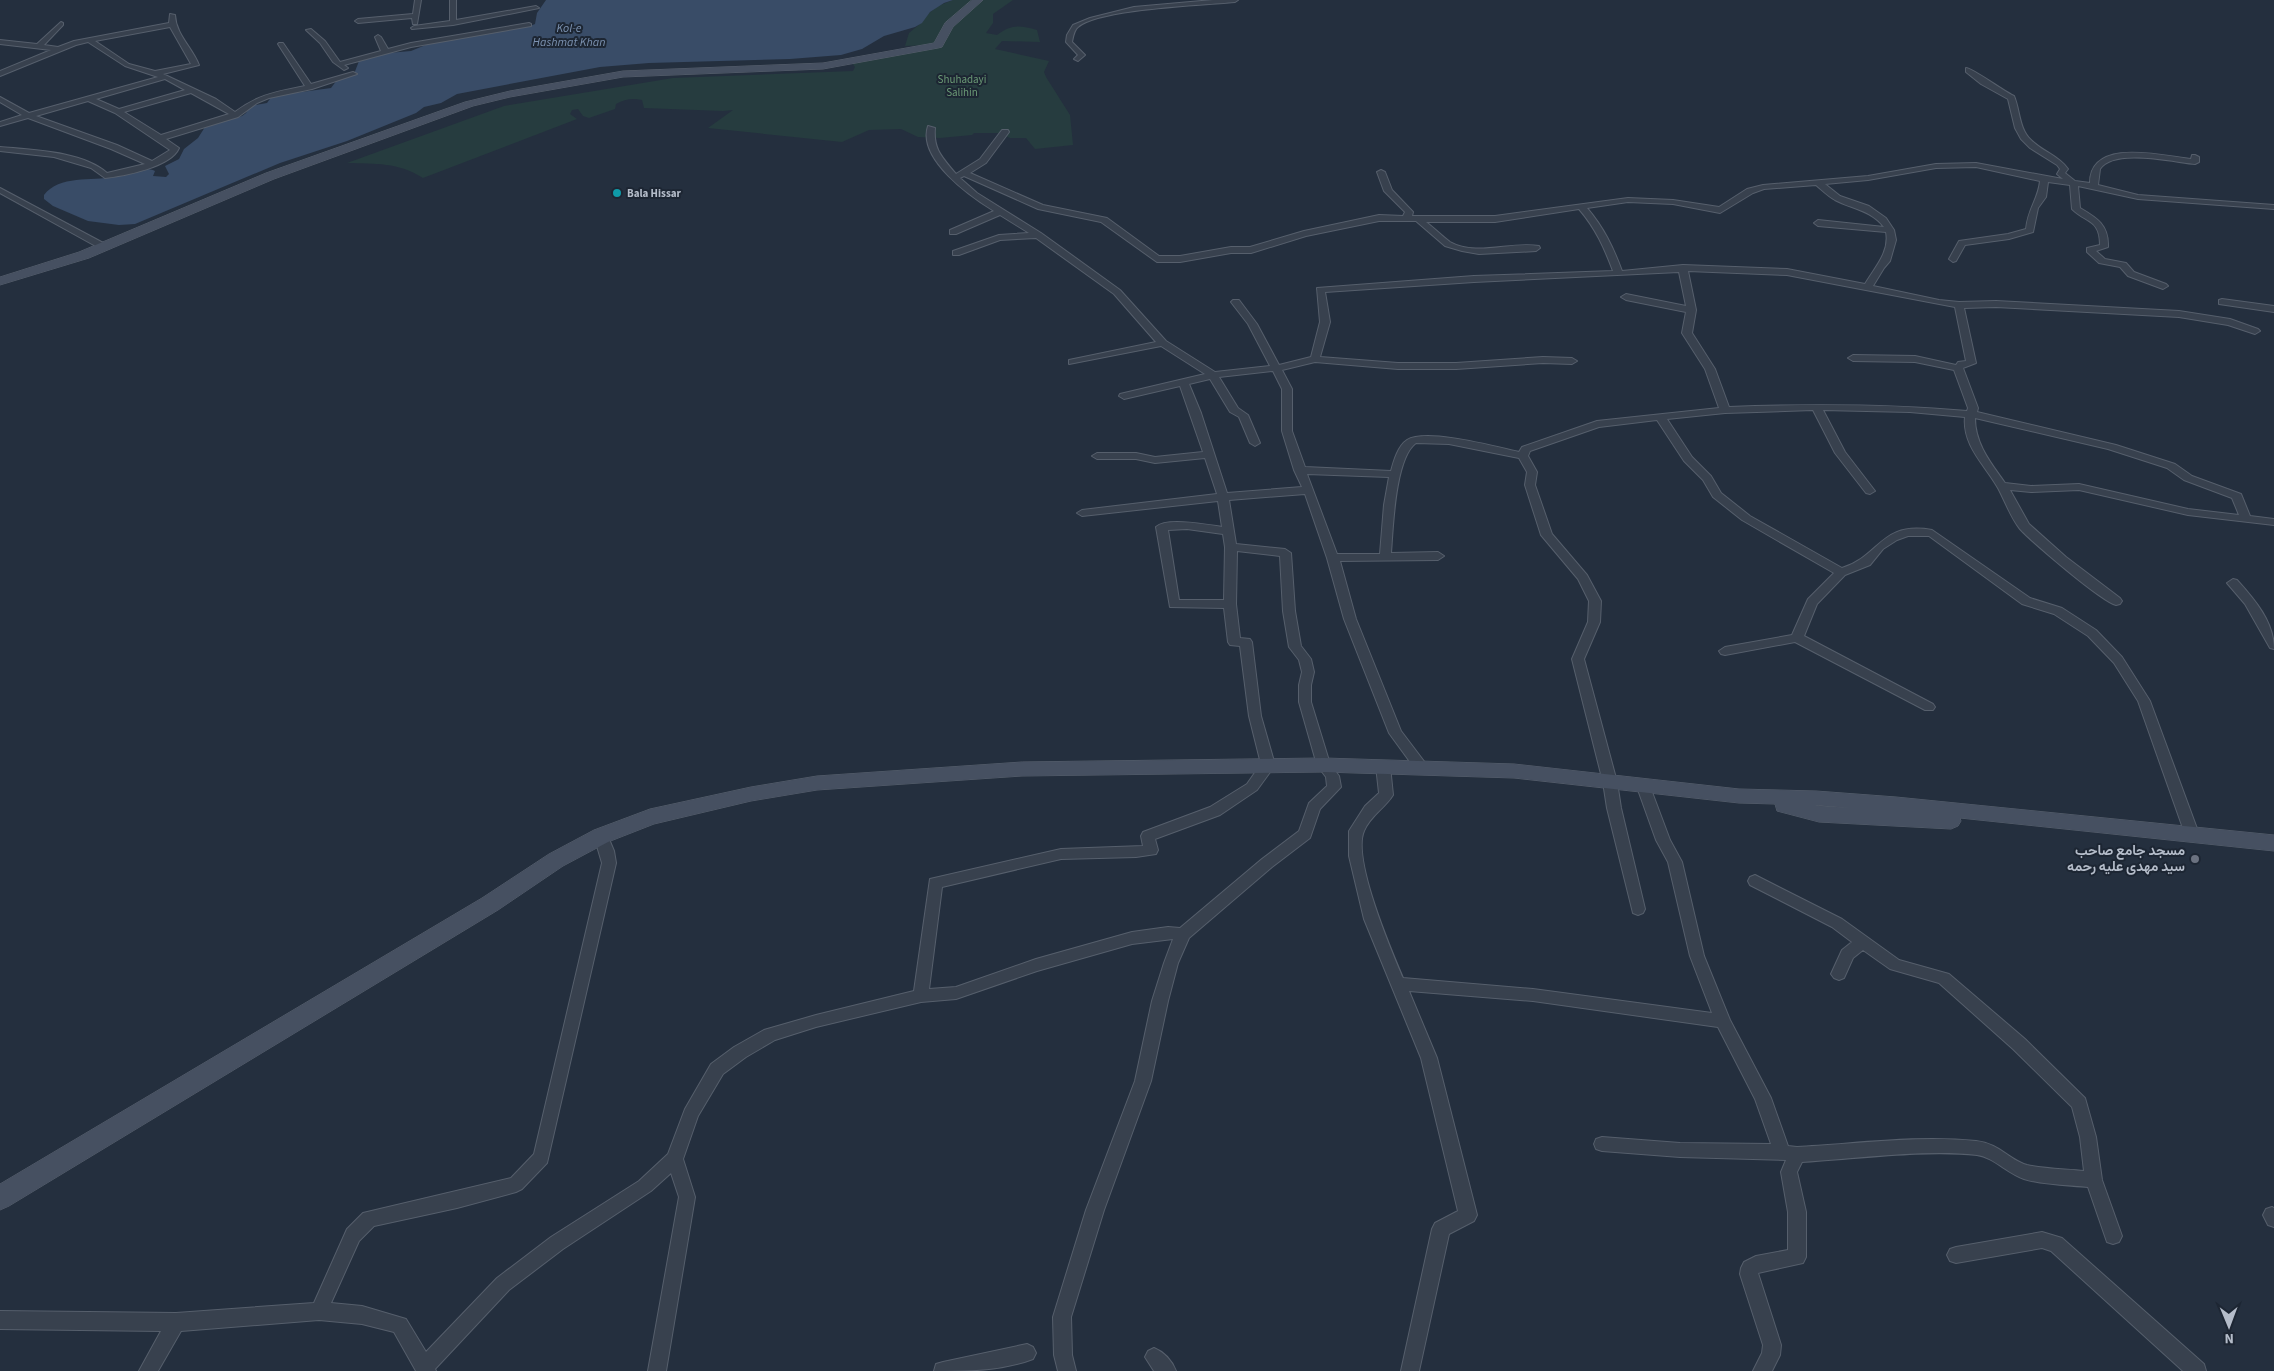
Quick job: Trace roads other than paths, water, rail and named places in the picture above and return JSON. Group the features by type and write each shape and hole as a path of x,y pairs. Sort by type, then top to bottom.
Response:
{"main road":[{"path":"0,281 104,247 270,176 469,104 520,92 623,74 822,66 938,45 949,25 978,0"},
{"path":"0,1198 490,904 556,860 601,836 650,817 751,794 817,783 1022,770 1268,765 1422,767 1514,771 1644,787 1739,796 1816,798 1896,804 2274,843"},
{"path":"1739,796 1819,814 2002,826 2274,856"}],"street":[{"path":"411,46 418,0"},
{"path":"453,0 453,23"},
{"path":"1078,59 1082,55 1069,42 1070,35 1081,22 1134,9 1235,0"},
{"path":"414,28 536,8"},
{"path":"157,73 195,65 193,57 171,25 172,15"},
{"path":"358,21 416,16"},
{"path":"38,46 61,24"},
{"path":"0,74 58,49 88,40 171,25"},
{"path":"339,64 385,51 529,25"},
{"path":"160,138 234,115 254,101 267,96 309,88 352,74 335,61 324,42 309,30"},
{"path":"378,37 385,51"},
{"path":"88,40 127,64 166,77 189,91 213,101 234,115"},
{"path":"2,44 58,49"},
{"path":"281,44 294,61 309,88"},
{"path":"1969,70 1984,82 2011,98 2024,136 2030,143 2060,162 2064,169 2061,174 2074,184 2076,209 2091,217 2104,233 2104,247 2090,250 2102,261 2123,265 2131,274 2163,286"},
{"path":"0,124 166,77"},
{"path":"118,110 189,91"},
{"path":"0,99 28,116 114,147 152,164"},
{"path":"0,149 54,155 94,166 105,176 152,164 174,151 175,148 118,110 89,100"},
{"path":"931,128 930,141 933,150 956,179 974,195 1038,235 1117,292 1164,342 1213,375 1234,410 1243,415 1255,442"},
{"path":"956,179 983,161 1005,132"},
{"path":"2094,186 2094,172 2099,163 2114,156 2195,162 2195,156"},
{"path":"964,172 1041,206 1104,220 1157,259 1180,259 1231,250 1251,250 1304,234 1379,218 1495,219 1628,200 1673,202 1720,210 1750,191 1763,187 1868,178 1946,165 1976,165 2044,179 2094,186 2138,197 2274,207"},
{"path":"1381,172 1388,190 1409,212 1407,218"},
{"path":"1952,259 1962,243 2009,236 2030,230 2035,204 2042,197 2044,179"},
{"path":"1817,182 1837,198 1866,208 1883,220 1890,230 1892,240 1886,261 1880,266 1868,287"},
{"path":"0,190 104,247"},
{"path":"1581,206 1597,225 1607,242 1618,274"},
{"path":"952,232 1000,212"},
{"path":"1418,218 1448,244 1462,248 1479,251 1536,248"},
{"path":"1818,223 1890,230"},
{"path":"956,253 999,238 1038,235"},
{"path":"1683,268 1691,310 1688,333 1710,369 1725,410"},
{"path":"1315,359 1325,322 1320,290 1474,279 1618,274 1683,268 1786,272 1868,287 1913,298 1959,305 1996,304 2179,314 2230,322 2255,331"},
{"path":"1626,297 1691,310"},
{"path":"1236,302 1252,324 1288,389 1287,431 1299,470 1309,490 1333,558 1350,619 1395,733 1422,767"},
{"path":"2222,302 2274,309"},
{"path":"1958,368 1961,364 1971,363 1959,305"},
{"path":"1072,362 1164,342"},
{"path":"1853,358 1915,359 1958,368"},
{"path":"1124,396 1213,375 1276,368 1315,359 1398,366 1456,366 1543,360 1572,361"},
{"path":"1958,368 1973,408 1970,414 1972,436 1977,449 2002,486 2024,526 2062,560 2116,601"},
{"path":"921,996 935,883 1061,854 1151,850 1148,836 1215,811 1252,787 1268,765 1255,716 1246,642 1234,642 1230,604 1229,531 1223,497 1196,413 1183,381"},
{"path":"1816,407 1840,453 1870,491"},
{"path":"1523,456 1526,449 1597,424 1725,410 1816,407 1910,409 1970,414 2073,437 2170,466 2188,478 2238,496 2246,519"},
{"path":"1660,417 1688,459 1707,478 1717,496 1746,518 1841,572"},
{"path":"1385,556 1389,505 1395,474 1406,448 1413,441 1424,439 1463,443 1523,456 1532,472 1530,485 1547,536 1583,578 1594,601 1594,622 1578,659 1610,782 1614,808 1638,909"},
{"path":"1097,456 1136,456 1155,460 1209,454"},
{"path":"1299,470 1395,474"},
{"path":"2002,486 2031,489 2079,487 2188,512 2274,522"},
{"path":"1082,513 1223,497 1309,490"},
{"path":"1229,531 1187,526 1162,527 1174,604 1230,604"},
{"path":"1797,638 1812,602 1841,572 1867,562 1873,553 1889,539 1904,532 1918,530 1932,533 2026,601 2058,611 2092,633 2118,660 2144,701 2192,834"},
{"path":"1067,1371 1063,1355 1062,1317 1095,1210 1143,1081 1160,1001 1171,963 1184,934 1267,863 1305,834 1314,807 1334,786 1332,776 1324,765 1305,702 1308,672 1305,659 1295,647 1289,611 1285,553 1230,547"},
{"path":"1333,558 1438,556"},
{"path":"2233,582 2250,602 2274,645"},
{"path":"1726,650 1797,638 1929,708"},
{"path":"1383,766 1386,796 1370,810 1356,831 1356,856 1371,919 1429,1058 1468,1215 1441,1229 1410,1371"},
{"path":"1644,787 1663,840 1675,862 1697,956 1723,1020 1764,1098 1790,1154 1789,1172 1797,1212 1798,1257 1756,1264 1750,1268 1749,1274 1772,1345 1771,1355 1762,1371"},
{"path":"319,1311 353,1235 369,1219 457,1200 516,1184 541,1158 609,863 601,836"},
{"path":"1754,881 1837,923 1895,965 1944,978 2019,1044 2079,1103 2088,1137 2094,1180 2113,1236"},
{"path":"0,1320 176,1322 319,1311 362,1315 400,1325 425,1369 503,1284 557,1243 646,1186 675,1159 691,1114 717,1069 740,1052 770,1035 816,1021 921,996 956,993 1036,965 1132,938 1168,933 1184,934"},
{"path":"1839,974 1847,954 1862,942"},
{"path":"1398,984 1533,995 1723,1020"},
{"path":"1602,1144 1680,1150 1790,1154 1920,1147 1978,1148 1996,1154 2010,1165 2026,1172 2094,1180"},
{"path":"657,1371 687,1197 675,1159"},
{"path":"1956,1256 2042,1240 2056,1244 2197,1371"},
{"path":"148,1371 176,1322"},
{"path":"943,1371 1027,1353"},
{"path":"1154,1357 1167,1371"}],"water":[{"name":"Kol-e Hashmat Khan","path":"546,0 953,0 944,3 930,12 922,23 915,27 884,36 862,49 841,55 790,59 649,63 600,67 457,94 441,103 424,107 416,113 347,141 280,163 135,224 119,225 88,221 53,206 44,199 44,195 58,184 76,180 114,177 145,169 155,171 153,176 166,177 169,174 165,166 179,159 184,149 198,138 205,127 242,116 250,106 267,103 272,96 331,88 337,80 354,74 359,61 377,54 411,51 428,44 530,26 535,24 537,13"}],"place":[{"name":"Bala Hissar","path":"617,193"},
{"name":"مسجد جامع صاحب سید مهدی علیه رحمه","path":"2195,859"}],"park label":[{"name":"Shuhadayi Salihin","path":"962,85"}]}
